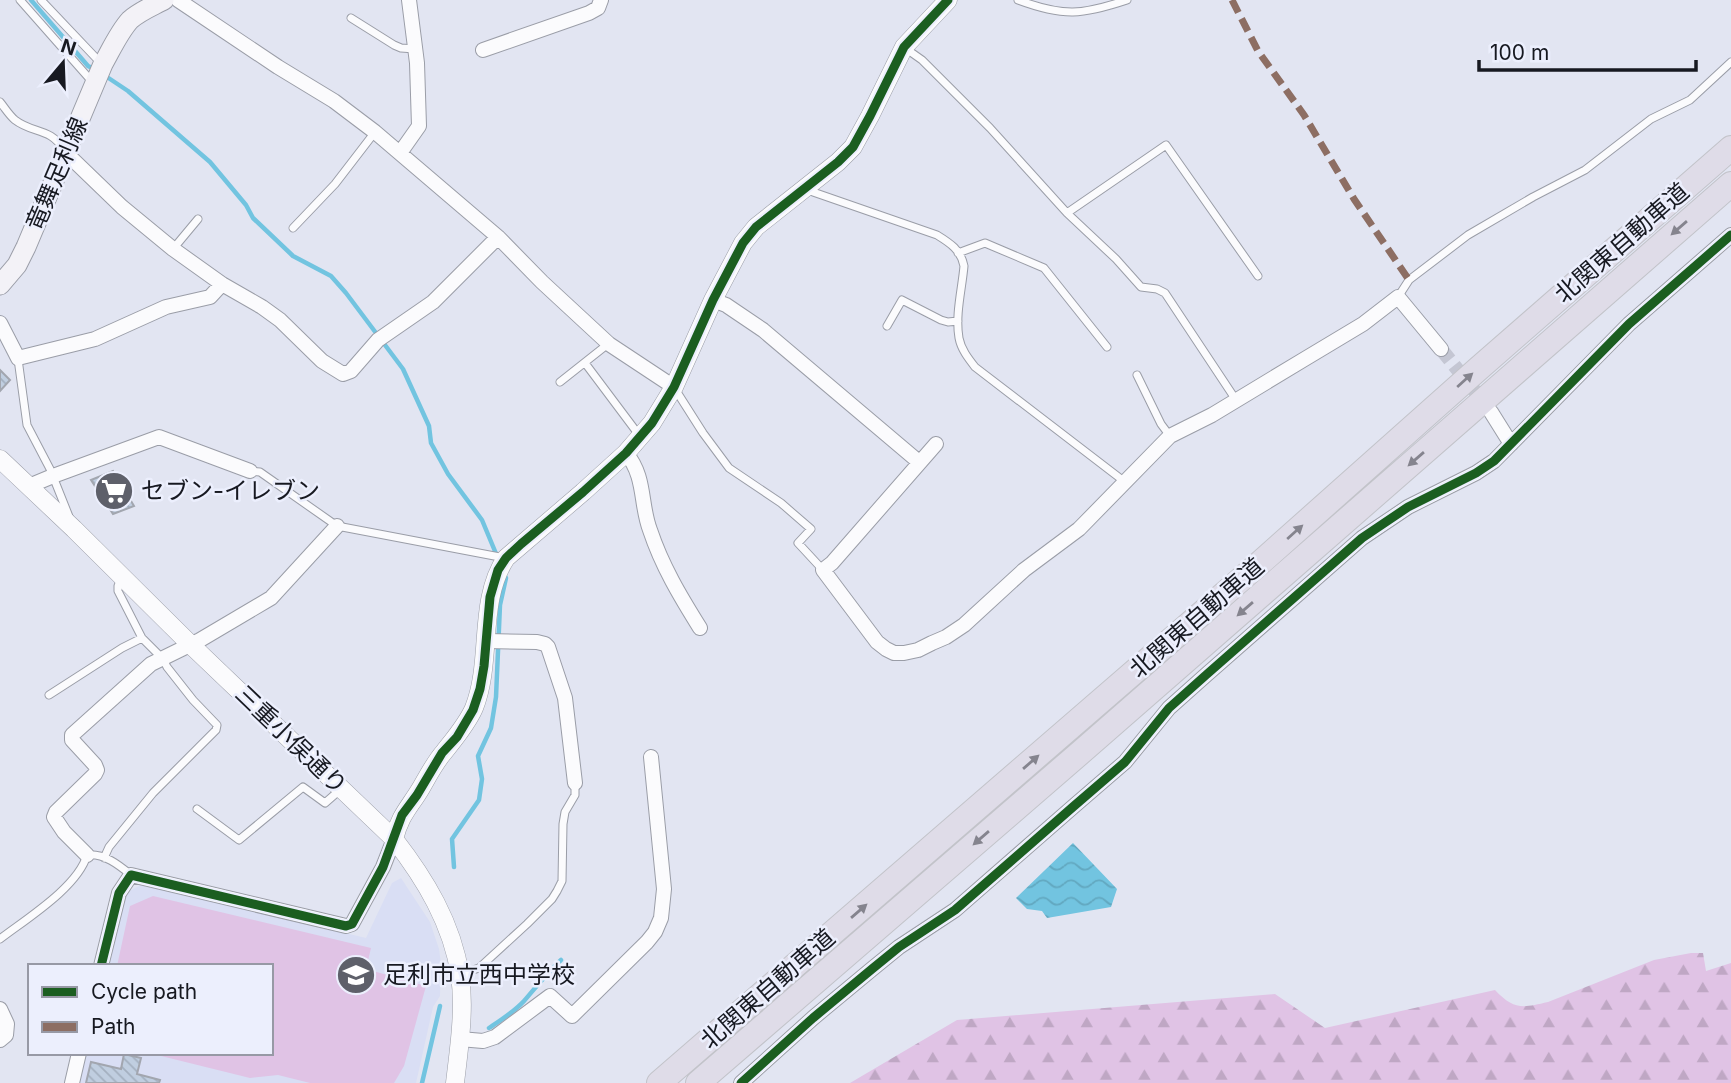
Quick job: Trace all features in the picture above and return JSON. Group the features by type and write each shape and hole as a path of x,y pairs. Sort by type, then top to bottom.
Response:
{"highway":[{"name":"北関東自動車道","path":"659,1083 1239,581 1731,148"},
{"name":"北関東自動車道","path":"698,1083 1731,184"}],"main road":[{"name":"竜舞足利線","path":"0,285 17,265 26,247 103,64 129,21 164,0"}],"street":[{"path":"178,0 334,101 375,132 498,237 609,344 674,387"},
{"path":"400,153 419,126 415,49 409,0"},
{"path":"483,50 589,13 598,8 601,0"},
{"path":"101,964 119,893 131,875 346,926 352,924 383,867 402,816 473,710 480,690 490,597 498,570 506,558 583,492 640,437 674,387 713,300 743,243 766,219 853,147 904,47 948,0"},
{"path":"66,153 122,207 173,249 222,284 262,307 322,361 343,374 351,372 378,340 433,302 498,237"},
{"path":"741,1083 899,947 955,911 1125,762 1169,709 1196,683 1362,538 1408,507 1494,461 1629,324 1731,235"},
{"path":"0,323 18,358 95,338 166,307 210,297 222,284"},
{"path":"936,444 823,570 877,642 894,653 918,650 964,625 1024,570 1079,529 1170,436 1212,415 1363,324 1398,298 1441,349"},
{"path":"713,300 745,317 772,336 919,463"},
{"path":"1491,412 1511,444"},
{"path":"29,486 159,437 250,471"},
{"path":"626,453 642,487 648,525 656,548 669,576 700,628"},
{"name":"三重小俣通り","path":"0,459 394,839 414,864 440,911 460,975 460,1039 455,1083"},
{"path":"87,855 64,832 54,817 97,770 72,740 72,736 151,664 200,640 271,598 337,526"},
{"path":"486,641 537,642 548,647 566,706 575,783"},
{"path":"460,1039 483,1041 495,1037 550,996 572,1016 655,932 661,918 664,889 652,757"},
{"path":"0,1009 7,1024 6,1035 0,1040"},
{"path":"72,1083 79,1055"}],"lane":[{"path":"20,0 95,84"},
{"path":"41,0 103,64"},
{"path":"1018,0 1053,11 1070,12 1098,10 1127,0"},
{"path":"351,18 394,45 415,49"},
{"path":"904,47 922,60 990,128 1067,213 1116,259 1141,287 1165,293 1236,400"},
{"path":"1398,298 1409,280 1468,235 1585,170 1651,119 1689,100 1731,62"},
{"path":"0,102 23,125 49,134 59,141 66,153"},
{"path":"293,228 335,184 375,132"},
{"path":"1067,213 1166,145 1258,276"},
{"path":"807,187 813,192 937,235 953,245 963,259 964,267 958,321 959,340 964,353 975,367 1126,482"},
{"path":"173,249 198,219"},
{"path":"958,253 985,243 1044,268 1107,347"},
{"path":"887,326 902,300 941,320 958,321"},
{"path":"560,382 609,344"},
{"path":"18,358 27,425 53,476 74,529"},
{"path":"585,363 640,437"},
{"path":"1137,375 1161,424 1170,436"},
{"path":"674,387 729,468 781,503 811,530 797,543 823,570"},
{"path":"250,471 260,472 337,526 506,558"},
{"path":"104,858 109,847 153,793 216,730 217,724 193,700 163,659 142,638 118,591 122,577"},
{"path":"49,695 142,638"},
{"path":"460,975 485,963 552,899 557,891 562,881 565,812 575,795 575,783"},
{"path":"197,809 239,840 303,787 325,803 341,789"},
{"path":"0,939 57,896 84,865 87,855 95,854 104,858 131,875"}],"shaded area":[{"name":"足利市立西中学校","path":"401,878 430,922 441,964 440,996 433,1007 416,1083 79,1083 86,1055 273,1055 273,964 107,964 125,893 141,885 366,938 392,883"}],"green space":[{"name":"足利市立西中学校","path":"153,896 371,948 366,969 426,986 404,1066 394,1083 310,1083 278,1075 250,1078 157,1055 273,1055 273,964 117,964 130,906"},
{"path":"1703,953 1706,971 1731,963 1731,1083 850,1083 957,1020 1275,994 1325,1028 1495,990 1519,1006 1539,1004 1654,960"}],"water":[{"path":"1073,843 1117,889 1111,907 1047,918 1042,911 1027,909 1016,898"}],"building":[{"path":"0,370 10,380 0,391"},
{"path":"113,471 134,506 113,514 91,480"},
{"path":"124,1055 141,1058 137,1074 160,1080 159,1083 86,1083 91,1062 121,1069"}],"waterway":[{"path":"31,0 88,66 94,69"},
{"path":"104,75 128,91 210,162 246,205 253,218 293,256 331,276 346,293 403,369 429,426 431,443 448,474 482,520 497,556"},
{"path":"454,867 452,839 479,800 482,779 478,756 491,728 496,697 500,605 506,578 504,574"},
{"path":"489,1028 520,1005 561,960"},
{"path":"422,1083 440,1006"}],"tunnel":[{"path":"1441,349 1486,405"}],"marked path":[{"path":"1232,0 1258,51 1304,115 1354,199 1409,280"}],"cycle path":[{"path":"101,964 119,893 131,875 346,926 352,924 383,867 402,815 473,710 480,689 490,597 498,570 521,544 626,453 652,423 674,387 713,300 743,243 756,227 853,147 904,47 948,0"},
{"path":"741,1083 813,1018 899,947 955,910 1125,762 1169,708 1362,538 1408,507 1494,461 1629,324 1731,235"}],"place":[{"name":"セブン-イレブン","path":"114,491"},
{"name":"足利市立西中学校","path":"356,975"}]}
